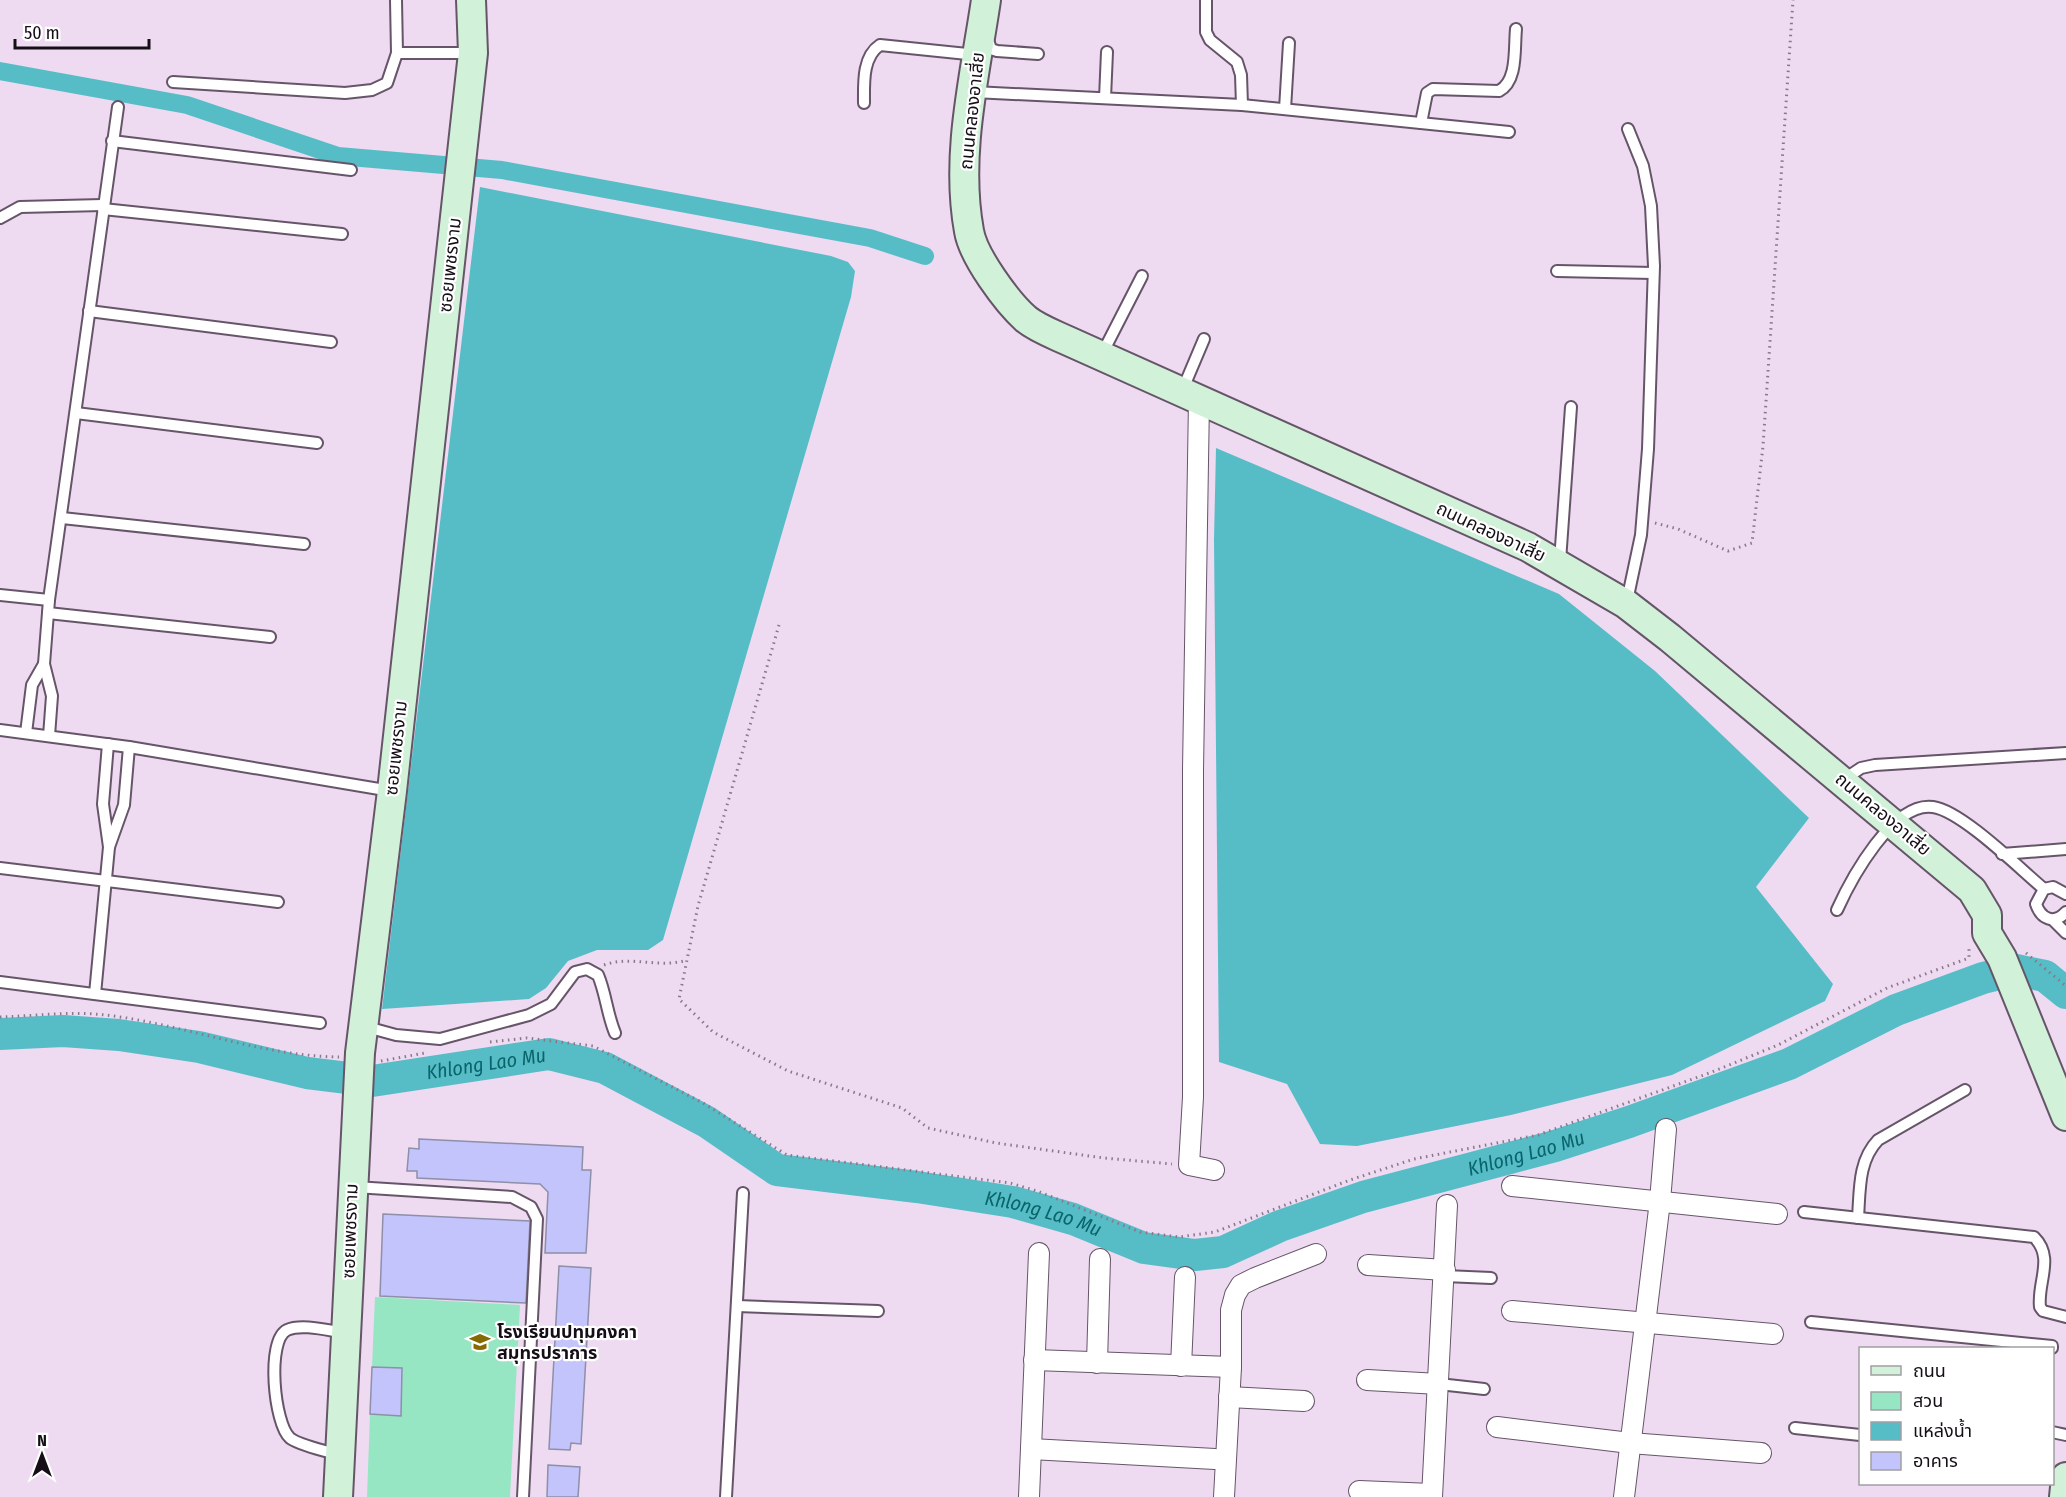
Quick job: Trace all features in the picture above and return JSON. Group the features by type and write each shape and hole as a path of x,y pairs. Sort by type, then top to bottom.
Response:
{"street":[{"name":"ซอยเพชรงาม","path":"338,1497 355,1118 361,1049 392,791 473,53 471,0"},
{"name":"ถนนคลองอาเสี่ย","path":"984,13 967,129 965,184 969,234 986,268 1027,319 1101,356 1456,515 1559,564 1626,604 1843,780 1972,890 1987,915 1987,933 2012,954 2013,986 2066,1116"},
{"path":"1190,396 1193,1097 1189,1165 1214,1170"},
{"path":"1624,1497 1660,1201 1666,1129"},
{"path":"1512,1186 1777,1214"},
{"path":"1359,1491 1432,1495 1447,1205"},
{"path":"1029,1497 1039,1253"},
{"path":"1224,1497 1231,1367 1231,1310 1235,1295 1241,1285 1316,1254"},
{"path":"1097,1363 1100,1258"},
{"path":"1368,1265 1445,1273"},
{"path":"1181,1365 1185,1277"},
{"path":"1512,1311 1773,1334"},
{"path":"1034,1360 1231,1367"},
{"path":"1367,1380 1439,1384"},
{"path":"1229,1397 1304,1401"},
{"path":"1497,1427 1630,1443 1761,1453"},
{"path":"1031,1449 1215,1459"},
{"path":"2064,1497 2066,1477"}],"lane":[{"path":"173,82 345,93 372,90 387,83 397,53 396,0"},
{"path":"1206,0 1206,32 1210,40 1237,62 1241,75 1242,105"},
{"path":"984,13 991,49 1038,54"},
{"path":"1421,123 1427,93 1433,89 1499,91 1508,87 1512,78 1516,29"},
{"path":"1284,109 1289,43"},
{"path":"864,103 865,68 880,45 978,56"},
{"path":"1105,98 1107,52"},
{"path":"397,53 473,53"},
{"path":"972,92 1242,105 1509,132"},
{"path":"49,736 52,696 44,664 49,600 118,107"},
{"path":"1626,604 1642,519 1648,449 1653,273 1650,206 1643,166 1628,129"},
{"path":"112,141 351,170"},
{"path":"0,218 20,207 103,207 342,234"},
{"path":"1557,271 1653,273"},
{"path":"1101,356 1142,276"},
{"path":"89,311 331,342"},
{"path":"1190,396 1204,339"},
{"path":"1559,564 1571,407"},
{"path":"76,413 317,442"},
{"path":"62,518 304,544"},
{"path":"0,595 49,600"},
{"path":"48,613 270,637"},
{"path":"26,733 32,685 44,664"},
{"path":"0,730 129,747 392,791"},
{"path":"95,994 109,847 103,804 108,744"},
{"path":"109,847 124,805 129,747"},
{"path":"1843,780 1861,768 1875,765 2066,753"},
{"path":"1837,910 1850,884 1893,822 1920,808 1941,809 1958,817 2044,890"},
{"path":"2002,854 2066,849"},
{"path":"0,868 278,902"},
{"path":"2066,894 2052,887 2044,890 2038,896 2039,912 2053,920 2066,933"},
{"path":"2053,920 2066,912"},
{"path":"361,1049 396,1035 440,1039 529,1015 551,1004 575,972 589,970 598,975 608,999 609,1018 615,1033"},
{"path":"0,982 320,1023"},
{"path":"1858,1218 1862,1168 1867,1152 1878,1140 1965,1090"},
{"path":"352,1187 512,1197 522,1201 537,1218 524,1497"},
{"path":"726,1497 743,1193"},
{"path":"1804,1212 2034,1237 2041,1245 2046,1257 2040,1307 2043,1311 2066,1317"},
{"path":"1445,1273 1491,1278"},
{"path":"737,1306 878,1311"},
{"path":"1811,1322 2052,1347"},
{"path":"340,1455 291,1439 282,1427 277,1408 274,1350 278,1337 287,1330 301,1328 347,1333"},
{"path":"1439,1384 1484,1389"},
{"path":"1795,1428 1859,1435"}],"path":[{"path":"1642,519 1678,529 1728,551 1752,543 1763,446 1793,0"},
{"path":"779,626 698,906 679,999 713,1032 788,1071 902,1108 928,1128 996,1143 1104,1158 1189,1165"},
{"path":"482,1043 527,1038 593,1046 703,1103 787,1155 1010,1184 1037,1191 1140,1232 1179,1237 1215,1232 1350,1180 1414,1159 1538,1135 1712,1072 1778,1045 1887,988 1969,958 1970,940"},
{"path":"2012,954 2066,986"},
{"path":"589,970 610,963 663,964 687,960"},
{"path":"0,1017 105,1015 169,1026 250,1046 321,1057 361,1049 389,1061 429,1052"}],"green space":[{"path":"375,1297 520,1305 510,1497 367,1497 370,1414 400,1416 402,1368 372,1367"}],"water":[{"path":"480,187 831,256 848,262 855,271 851,297 663,940 648,950 597,950 568,961 546,988 529,999 382,1009"},
{"path":"1216,448 1559,594 1655,671 1809,818 1756,887 1833,984 1825,1001 1672,1075 1511,1115 1357,1146 1320,1144 1287,1084 1219,1062 1214,540"}],"building":[{"path":"419,1139 583,1147 582,1170 591,1170 586,1253 545,1253 548,1192 540,1184 417,1178 417,1171 407,1171 409,1148 419,1149"},
{"path":"383,1214 530,1221 526,1303 380,1296"},
{"path":"559,1266 591,1268 581,1444 571,1443 570,1450 549,1449"},
{"path":"372,1367 402,1368 401,1416 370,1414"},
{"path":"548,1465 580,1467 578,1497 547,1497"}],"waterway":[{"path":"0,71 187,105 338,156 502,170 870,238 925,256"},
{"name":"Khlong Lao Mu","path":"0,1034 63,1031 119,1035 199,1047 307,1073 372,1081 549,1054 605,1068 707,1122 777,1170 917,1187 1013,1202 1073,1219 1144,1248 1195,1255 1223,1252 1280,1226 1363,1197 1555,1146 1629,1122 1789,1064 1896,1010 1983,978 2016,970 2045,976 2066,993"}],"place":[{"name":"โรงเรียนปทุมคงคา สมุทรปราการ","path":"480,1342"}]}
